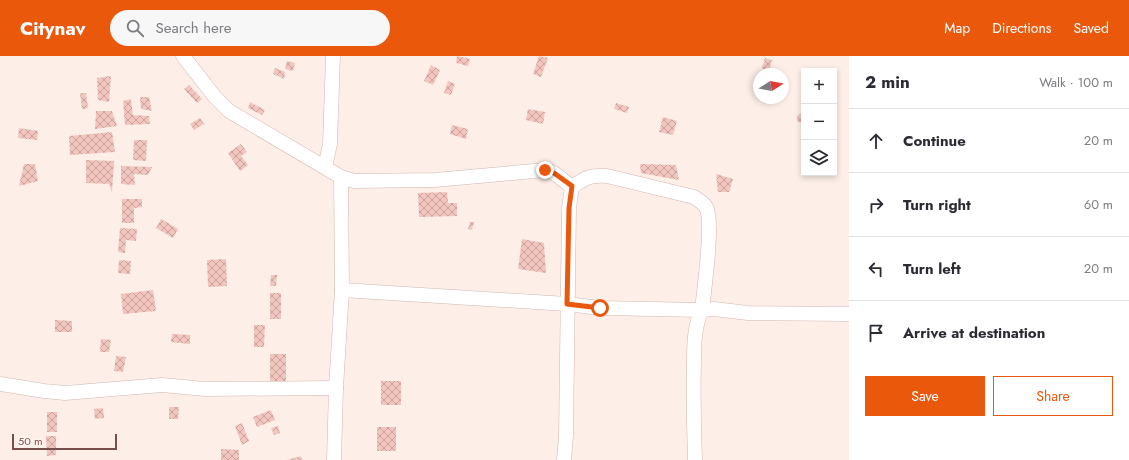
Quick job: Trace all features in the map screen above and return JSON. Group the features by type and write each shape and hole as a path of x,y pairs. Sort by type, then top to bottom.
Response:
{"street":[{"path":"183,56 228,111 341,177 354,181 435,180 545,170 554,173 572,186"},
{"path":"325,167 330,144 333,56"},
{"path":"572,186 594,175 607,176 694,197 701,201 706,208 709,219 709,238 702,310 697,324 695,343 695,460"},
{"path":"334,460 336,388 342,290 341,177"},
{"path":"564,460 566,436 569,208 572,186"},
{"path":"342,290 567,304 600,308 714,309 748,313 849,314"},
{"path":"0,384 64,393 162,385 205,389 336,388"}],"building":[{"path":"457,56 470,59 468,66 456,63"},
{"path":"539,56 548,58 541,77 533,74"},
{"path":"765,58 772,60 770,68 762,68"},
{"path":"287,61 295,63 293,71 285,69"},
{"path":"431,65 440,70 433,85 424,81"},
{"path":"275,68 285,72 284,79 273,74"},
{"path":"111,76 109,102 98,100 97,78"},
{"path":"448,81 455,84 451,95 444,93"},
{"path":"189,85 202,99 197,103 184,89"},
{"path":"80,93 86,93 88,108 82,109"},
{"path":"140,97 149,97 152,111 141,109"},
{"path":"131,99 133,115 149,116 150,124 125,125 123,101"},
{"path":"250,102 265,110 262,115 248,108"},
{"path":"616,103 629,107 627,113 614,109"},
{"path":"528,109 545,112 543,124 526,120"},
{"path":"96,111 112,111 117,126 95,129"},
{"path":"801,113 801,123 797,121 798,115"},
{"path":"663,117 677,121 673,135 659,132"},
{"path":"200,118 204,124 194,130 190,124"},
{"path":"452,125 468,129 466,139 450,134"},
{"path":"19,128 38,131 37,140 18,138"},
{"path":"112,132 115,152 70,155 69,136"},
{"path":"134,140 147,140 146,161 133,160"},
{"path":"241,144 247,152 241,156 248,165 240,171 228,153"},
{"path":"86,160 114,161 112,192 109,184 86,183"},
{"path":"24,164 35,164 38,181 19,186"},
{"path":"640,164 676,165 679,180 641,173"},
{"path":"121,166 152,167 148,175 134,174 135,185 121,184"},
{"path":"716,174 733,179 729,192 718,192"},
{"path":"447,192 448,203 457,203 457,216 419,217 418,193"},
{"path":"122,199 142,199 142,207 134,208 134,223 122,223"},
{"path":"161,219 178,229 173,238 156,228"},
{"path":"470,222 474,222 472,230 468,229"},
{"path":"120,228 137,229 136,241 126,240 125,253 118,252"},
{"path":"522,239 544,243 546,273 518,269"},
{"path":"226,259 227,286 208,287 207,260"},
{"path":"119,260 131,261 130,274 118,273"},
{"path":"271,275 277,275 276,286 270,286"},
{"path":"153,290 156,311 123,314 121,294"},
{"path":"270,293 281,293 281,319 270,319"},
{"path":"55,320 72,321 72,332 55,332"},
{"path":"254,325 265,325 264,347 254,347"},
{"path":"172,334 190,335 190,344 171,342"},
{"path":"101,339 111,340 109,352 100,352"},
{"path":"270,354 286,354 286,382 270,382"},
{"path":"116,356 126,357 123,372 114,371"},
{"path":"381,381 401,381 401,405 381,405"},
{"path":"169,407 179,407 178,419 169,419"},
{"path":"103,408 104,418 95,419 94,409"},
{"path":"271,410 275,420 257,427 253,417"},
{"path":"47,412 57,412 57,432 47,432"},
{"path":"242,423 249,441 242,445 235,426"},
{"path":"278,426 280,433 274,435 271,428"},
{"path":"377,427 396,427 396,451 377,451"},
{"path":"46,436 56,436 56,455 47,456"},
{"path":"221,449 239,450 239,460 221,460"},
{"path":"301,456 302,460 287,460"}],"route":[{"path":"545,170 554,173 572,186 569,208 567,304 600,308"}]}
